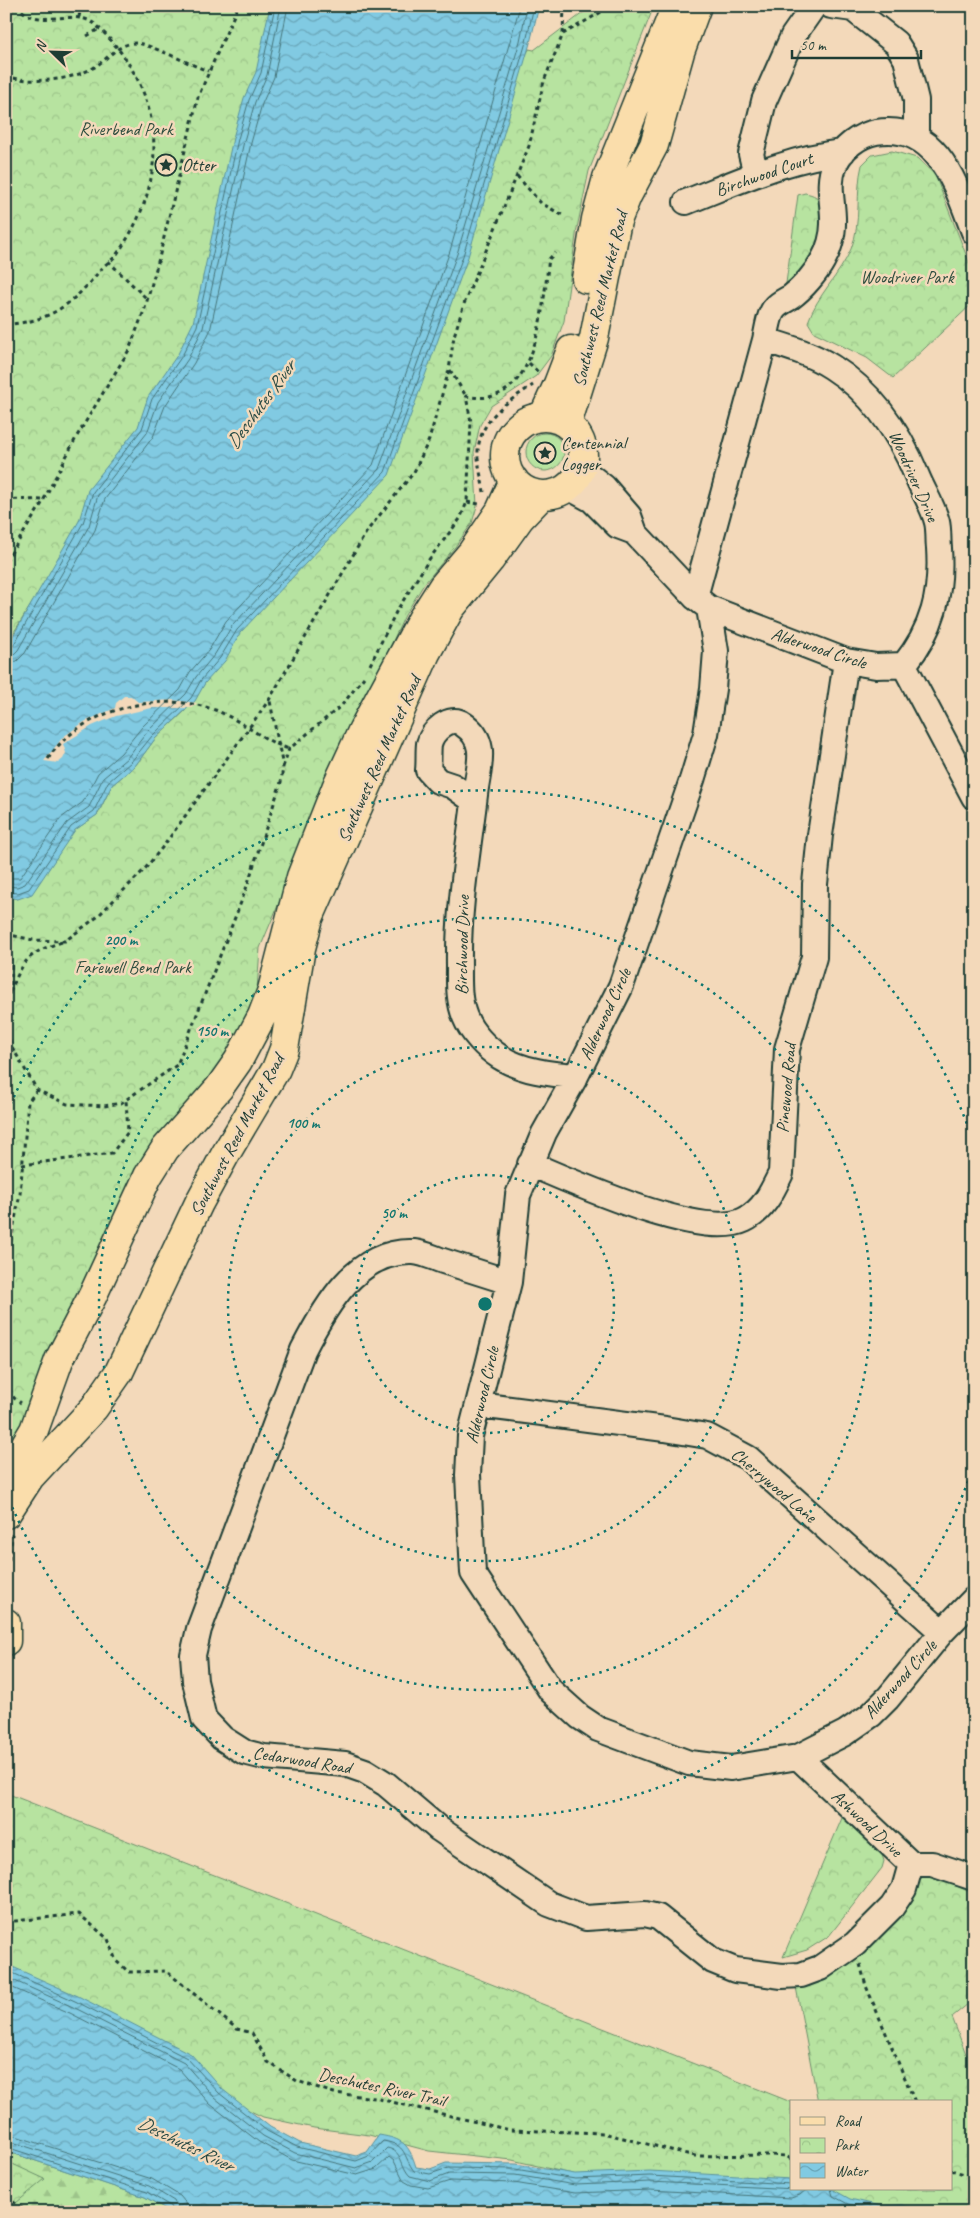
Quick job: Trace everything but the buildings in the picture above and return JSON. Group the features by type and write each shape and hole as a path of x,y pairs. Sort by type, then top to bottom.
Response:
{"main road":[{"name":"Southwest Reed Market Road","path":"555,421 558,384 574,339 596,219 607,178 676,6"},
{"name":"Southwest Reed Market Road","path":"555,421 594,338 617,221 627,196 654,145 680,52 697,6"},
{"path":"531,420 555,421 576,433 582,444 583,457 574,478 560,492 542,495 522,488 508,470 506,458 509,440 520,426 531,420"},
{"name":"Southwest Reed Market Road","path":"6,1477 34,1430 59,1360 93,1295 148,1176 165,1149 219,1088 238,1061 262,1016 272,990 301,877 338,783 363,729 422,619 443,586 472,552 500,511 514,480"},
{"name":"Southwest Reed Market Road","path":"6,1514 30,1477 94,1408 119,1372 199,1203 225,1154 276,1069 284,1048 301,948 309,918 426,653 450,609 460,595 490,560 520,518 542,495"},
{"path":"6,1623 6,1641"}],"street":[{"path":"756,174 751,154 764,101 793,36 814,6"},
{"path":"831,6 853,9 896,44 906,59 916,100 916,136"},
{"path":"702,602 774,308 793,296 823,260 829,245 833,224 830,201 831,180 835,164 843,152 855,141 870,133 889,130 916,136 928,145 954,182 974,232"},
{"name":"Birchwood Court","path":"686,202 756,174 818,154 843,152"},
{"name":"Woodriver Drive","path":"765,340 799,351 832,367 860,390 886,416 904,443 937,522 940,571 938,599 919,647 904,664"},
{"name":"Alderwood Circle","path":"574,478 592,500 618,526 635,533 702,602 846,661 876,666 904,664"},
{"name":"Alderwood Circle","path":"702,602 716,651 706,734 621,986 576,1076 544,1133 518,1195 509,1282 470,1436 468,1476 473,1573 551,1691 580,1717 598,1729 689,1763 731,1768 798,1757 846,1733 871,1715 942,1632 974,1599"},
{"name":"Pinewood Road","path":"530,1164 638,1207 686,1220 719,1226 743,1221 759,1211 772,1192 780,1174 787,1050 814,956 815,884 820,835 846,661"},
{"path":"904,664 974,798"},
{"name":"Birchwood Drive","path":"474,801 460,915 459,994 465,1017 478,1037 499,1056 522,1067 548,1074 576,1076"},
{"name":"Cedarwood Road","path":"509,1282 416,1252 390,1254 368,1264 344,1284 321,1315 303,1350 199,1629 192,1655 194,1681 204,1719 222,1738 244,1752 264,1757 345,1764 364,1771 386,1784 439,1829 522,1888 549,1904 586,1918 645,1914 658,1917 714,1961 735,1970 755,1974 801,1975 820,1968 855,1944 892,1907 904,1889 911,1864"},
{"name":"Cherrywood Lane","path":"479,1405 665,1429 707,1436 722,1443 748,1458 942,1632"},
{"name":"Ashwood Drive","path":"798,1757 911,1864 932,1864 974,1878"}],"path":[{"path":"6,28 13,6"},
{"path":"6,325 44,317 77,297 108,261 116,256 138,219 148,194 154,170 154,134 150,114 137,77 118,50 88,20 79,17 37,17 28,14 18,6"},
{"path":"79,17 81,6"},
{"path":"6,561 44,500 77,436 129,350 145,308 146,298 159,258 198,97 238,6"},
{"path":"10,992 21,966 36,950 64,941 97,917 144,870 270,700 367,531 414,472 429,440 449,370 454,336 464,304 529,146 544,81 563,34 564,6"},
{"path":"563,34 612,6"},
{"path":"88,36 99,29"},
{"path":"6,76 31,80 71,76 93,68 118,50 132,43 140,43 208,71"},
{"path":"517,176 541,203 562,215"},
{"path":"466,396 483,399 496,396 519,378 529,363 537,340 549,258 555,253"},
{"path":"108,261 146,298"},
{"path":"529,363 544,377"},
{"path":"6,1016 7,1030 12,1047 37,1090 67,1104 104,1106 122,1103 178,1065 245,892 279,788 289,749 342,705 364,678 396,612 430,558 460,519 467,502 471,422 466,396 449,370"},
{"path":"484,496 478,450 483,431 496,410 536,382"},
{"path":"6,499 44,500"},
{"path":"467,502 487,506"},
{"path":"270,700 277,745 283,767"},
{"path":"48,759 65,738 87,724 112,712 143,705 173,703 208,708 221,713 277,745 289,749"},
{"path":"6,934 32,940 64,941"},
{"path":"6,950 11,962 13,978 6,1010"},
{"path":"6,1265 20,1194 28,1102 37,1090"},
{"path":"22,1165 112,1153 128,1132 126,1099"},
{"path":"6,1382 14,1398 25,1405"},
{"name":"Deschutes River Trail","path":"6,1922 79,1914 108,1938 116,1961 129,1972 166,1971 237,2029 252,2033 268,2062 297,2081 334,2093 375,2098 510,2130 603,2134 695,2156 770,2155 790,2158"},
{"path":"855,1944 866,1986 915,2100"},
{"path":"952,2170 974,2177"},
{"path":"6,2197 28,2212"}],"green space":[{"name":"Riverbend Park","path":"6,6 284,6 190,348 6,645"},
{"name":"Farewell Bend Park","path":"592,6 654,6 589,171 577,228 564,321 551,356 536,376 491,406 480,425 474,452 477,506 472,523 424,584 405,615 358,716 260,948 256,1004 6,1456 6,896 18,899 75,830 98,814 112,785 135,766 155,739 185,711 205,683 529,49 534,50"},
{"name":"Woodriver Park","path":"892,151 917,158 935,175 974,275 974,302 893,378 867,358 814,332 808,322 817,303 841,268 851,249 856,228 862,165 872,155"},
{"name":"Woodriver Park","path":"805,193 819,199 825,210 824,225 810,259 784,298 798,195"},
{"path":"545,433 552,434 558,439 563,445 563,459 558,465 552,470 545,471 538,470 532,465 527,459 526,452 527,445 532,439 538,434"},
{"path":"6,1793 790,2102 790,2190 952,2190 952,2100 818,2100 796,1987 917,1878 929,1875 935,1876 974,1894 974,1999 952,2017 966,2054 974,2059 974,2212 736,2212 512,2160 429,2151 369,2135 314,2128 263,2117 211,2092 6,2026"},
{"path":"845,1811 881,1852 884,1861 882,1868 829,1936 807,1950 783,1957"},
{"path":"6,2151 145,2197 171,2212 6,2212"},
{"path":"6,2161 45,2179 10,2208 6,2204"}],"water":[{"name":"Deschutes River","path":"270,6 539,6 468,257 389,475 240,633 225,661 205,683 195,701 155,739 135,766 112,785 97,815 75,830 32,894 18,899 8,897 6,648 79,521 88,490 138,427 148,397 178,354 193,323 233,138 244,98 256,72"},
{"name":"Deschutes River","path":"6,1964 78,1996 191,2054 222,2089 270,2127 300,2143 356,2156 367,2152 379,2135 394,2138 408,2148 416,2167 430,2169 446,2163 516,2164 575,2174 650,2171 790,2179 790,2190 834,2190 850,2199 881,2206 903,2205 922,2212 171,2212 145,2197 6,2151"}],"pier":[{"path":"124,696 131,696 138,702 173,700 197,703 192,708 152,708 116,716 92,726 63,744 66,753 58,763 44,761 63,737 84,722 115,708 116,703"}],"place":[{"name":"Otter","path":"166,165"},
{"name":"Centennial Logger","path":"545,453"}]}
